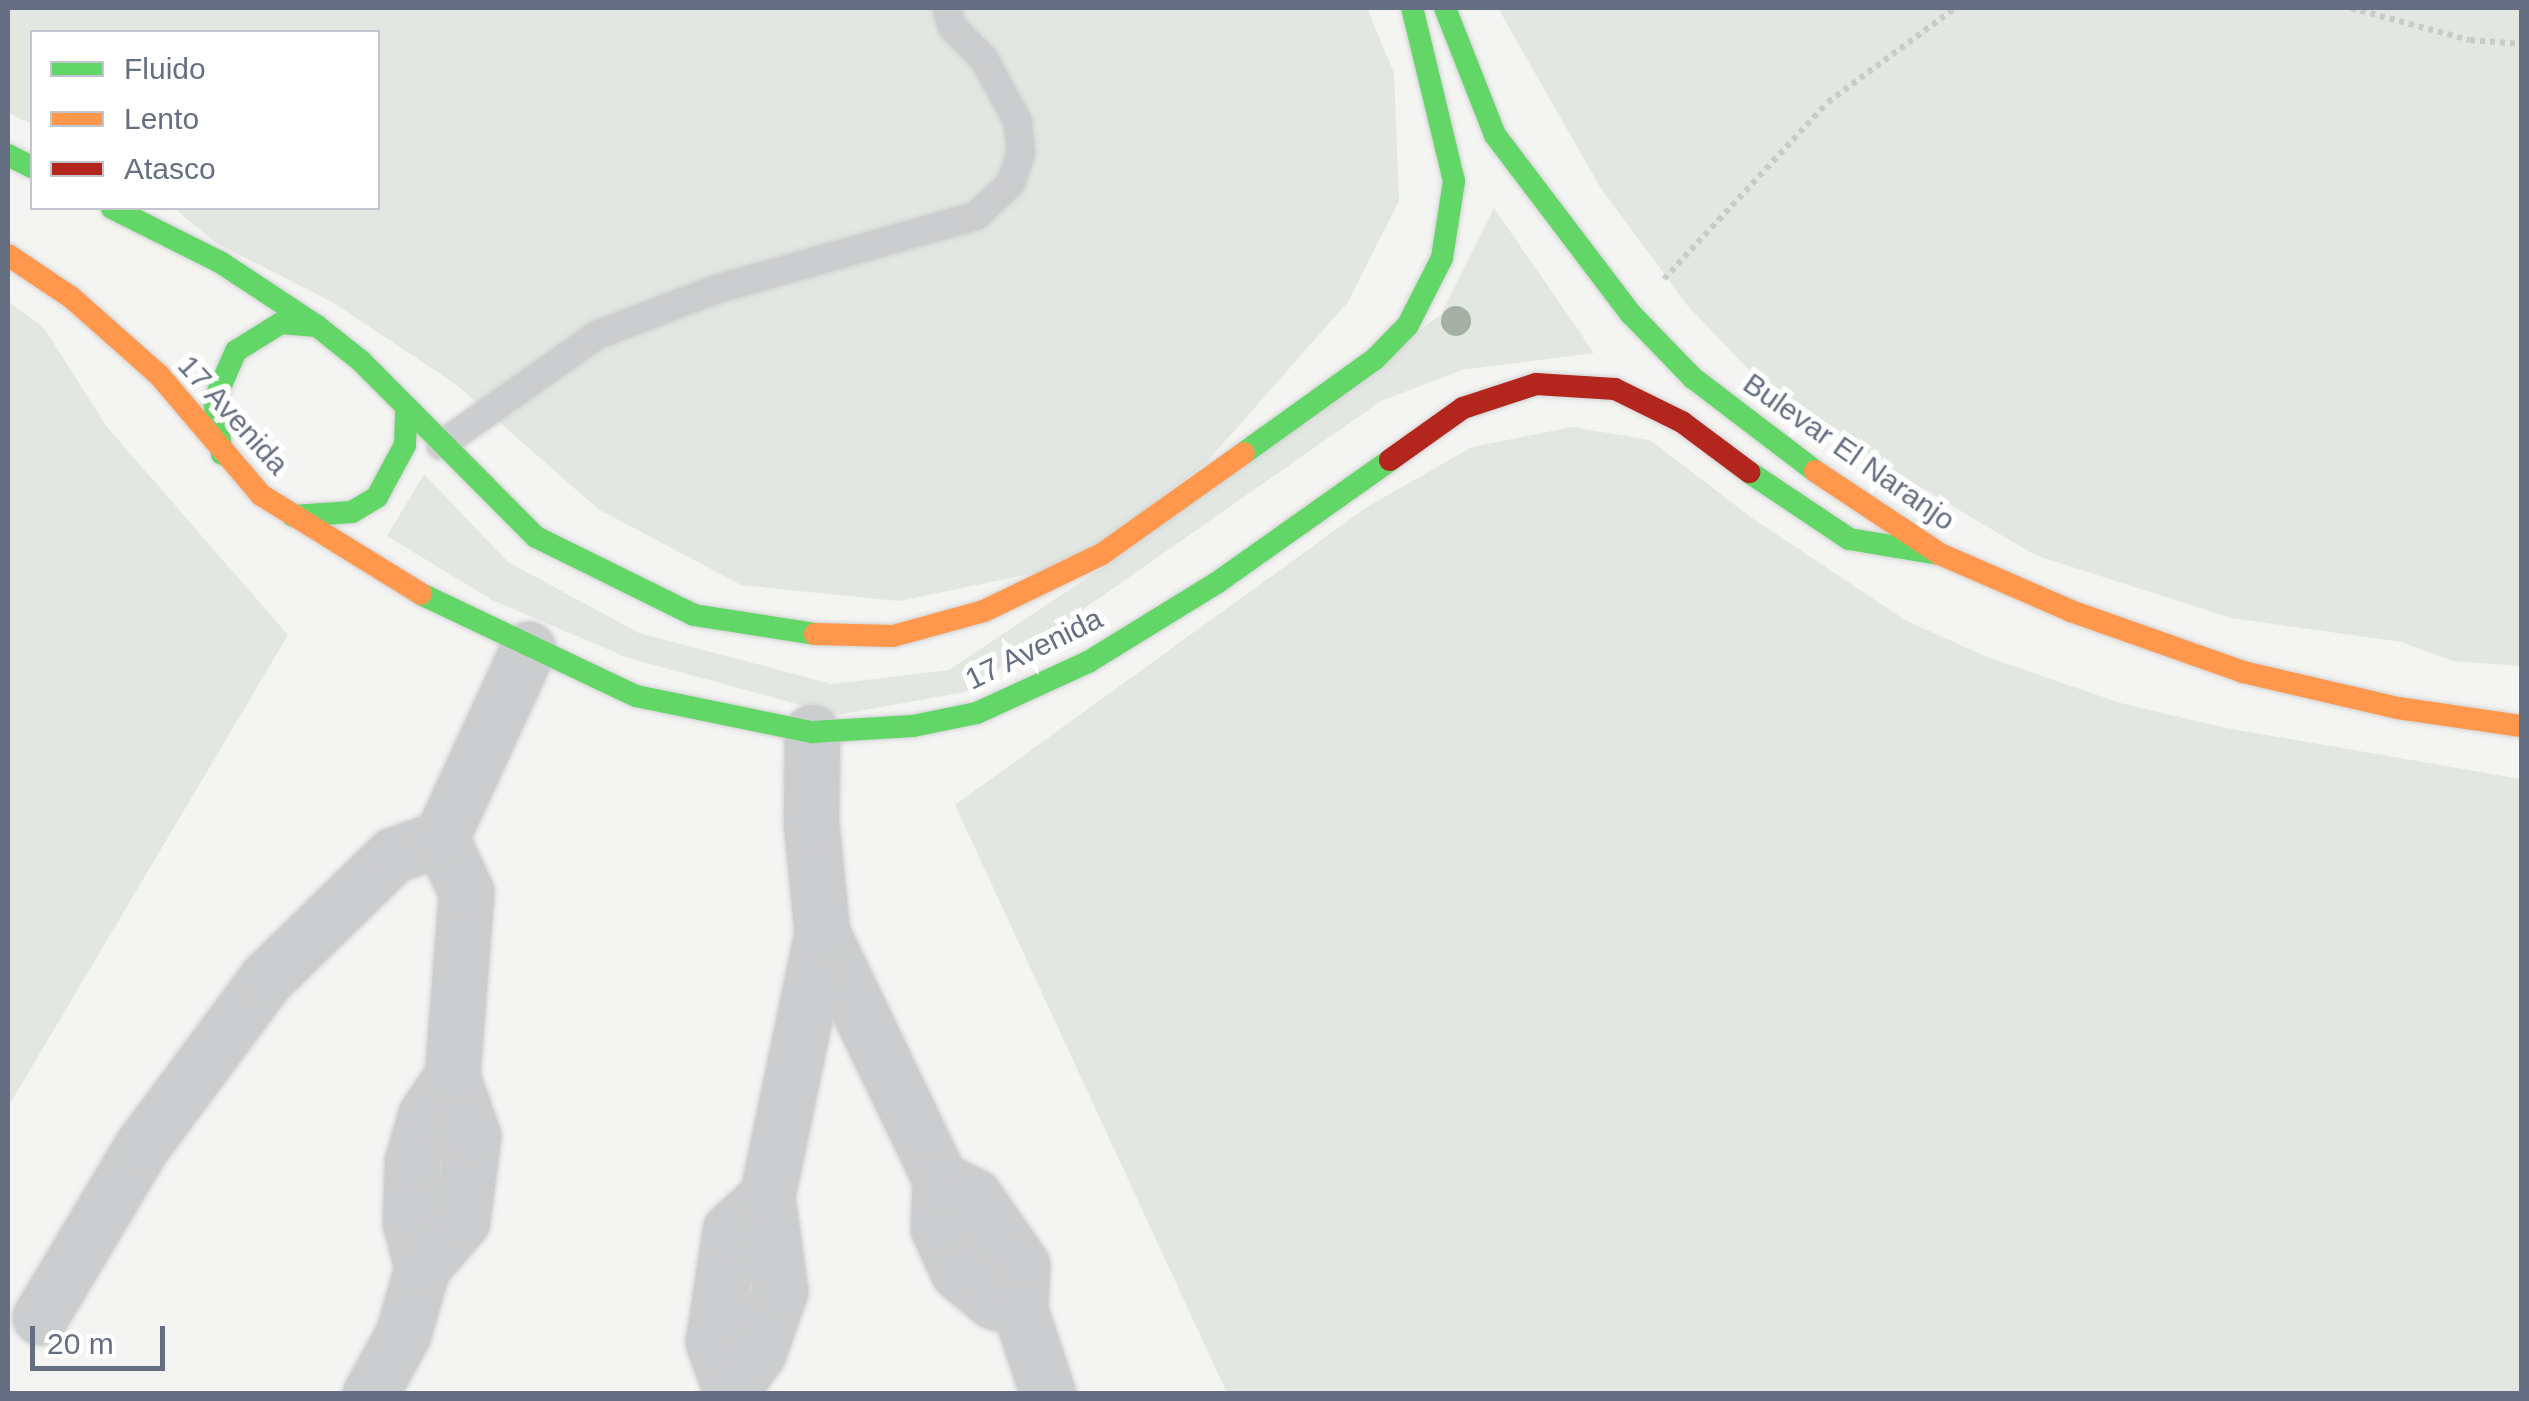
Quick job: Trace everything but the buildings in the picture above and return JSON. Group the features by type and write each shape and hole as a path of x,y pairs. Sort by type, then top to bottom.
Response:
{"main road":[{"name":"17 Avenida","path":"116,210 220,262 317,326 406,407 536,536 694,615 818,635 894,636 984,612 1102,554 1375,359 1408,324 1442,258 1454,181 1412,8"},
{"name":"Bulevar El Naranjo","path":"1445,8 1495,135 1631,314 1693,378 1940,554 2071,610 2243,672 2398,708 2522,726"},
{"name":"17 Avenida","path":"8,256 72,298 158,375 222,454 261,494 450,611 636,696 812,732 913,726 977,713 1088,662 1218,582 1463,408 1536,384 1615,388 1682,422 1797,509 1849,539 1940,554"},
{"path":"222,454 214,401 236,352 281,323 317,326"},
{"path":"293,516 352,512 377,496 406,445 406,407"}],"street":[{"path":"40,1316 142,1146 266,979 393,855 441,838 528,649"},
{"path":"728,1390 713,1342 730,1230 767,1196 822,933 811,822 812,732"},
{"path":"370,1394 403,1334 422,1268 410,1222 412,1161 426,1114 452,1076 466,892 441,838"},
{"path":"822,933 940,1179 974,1196 996,1220 1022,1265 1020,1310 1048,1394"}],"lane":[{"path":"441,445 598,335 714,290 976,216 1011,183 1020,153 1018,122 984,59 952,26 947,8"}],"path":[{"path":"1631,314 1828,102 1954,8"},
{"path":"2352,8 2470,40 2522,44"}],"shaded area":[{"path":"8,8 1367,8 1394,73 1399,201 1348,302 1205,464 1073,565 899,601 741,585 598,509 457,385 332,302 216,243 176,210 380,210 380,30 30,30 30,123 8,113"},
{"path":"1498,8 2521,8 2521,666 2453,661 2401,642 2231,618 2035,555 1885,466 1763,385 1687,305 1600,187"},
{"path":"1494,208 1594,353 1462,370 1381,401 965,692 837,715 628,658 492,600 387,536 424,474 508,562 639,633 832,684 949,670 1117,558 1441,314"},
{"path":"8,301 44,328 107,427 288,635 8,1107"},
{"path":"1572,427 1650,440 1752,518 1905,620 1987,657 2120,703 2226,728 2521,779 2521,1393 1227,1393 955,805 1367,507 1472,447"}],"traffic: fast":[{"path":"1244,453 1375,359 1408,325 1442,258 1454,181 1412,8"},
{"path":"1445,8 1495,135 1631,314 1693,378 1815,471"},
{"path":"8,155 30,166"},
{"path":"116,210 220,262 317,326 361,361 536,537 694,615 815,634"},
{"path":"222,454 214,401 236,351 281,323 317,326"},
{"path":"293,516 352,512 377,497 405,445 406,407"},
{"path":"421,594 636,696 812,732 913,726 977,713 1088,662 1218,582 1390,460"},
{"path":"1749,472 1849,539 1940,554"}],"traffic: slow":[{"path":"8,255 72,298 159,375 261,495 421,594"},
{"path":"815,634 893,636 984,611 1102,554 1244,453"},
{"path":"1815,471 1940,554 2071,611 2243,672 2398,708 2522,726"}],"traffic: jam":[{"path":"1390,460 1463,408 1536,384 1615,389 1682,422 1749,472"}]}
